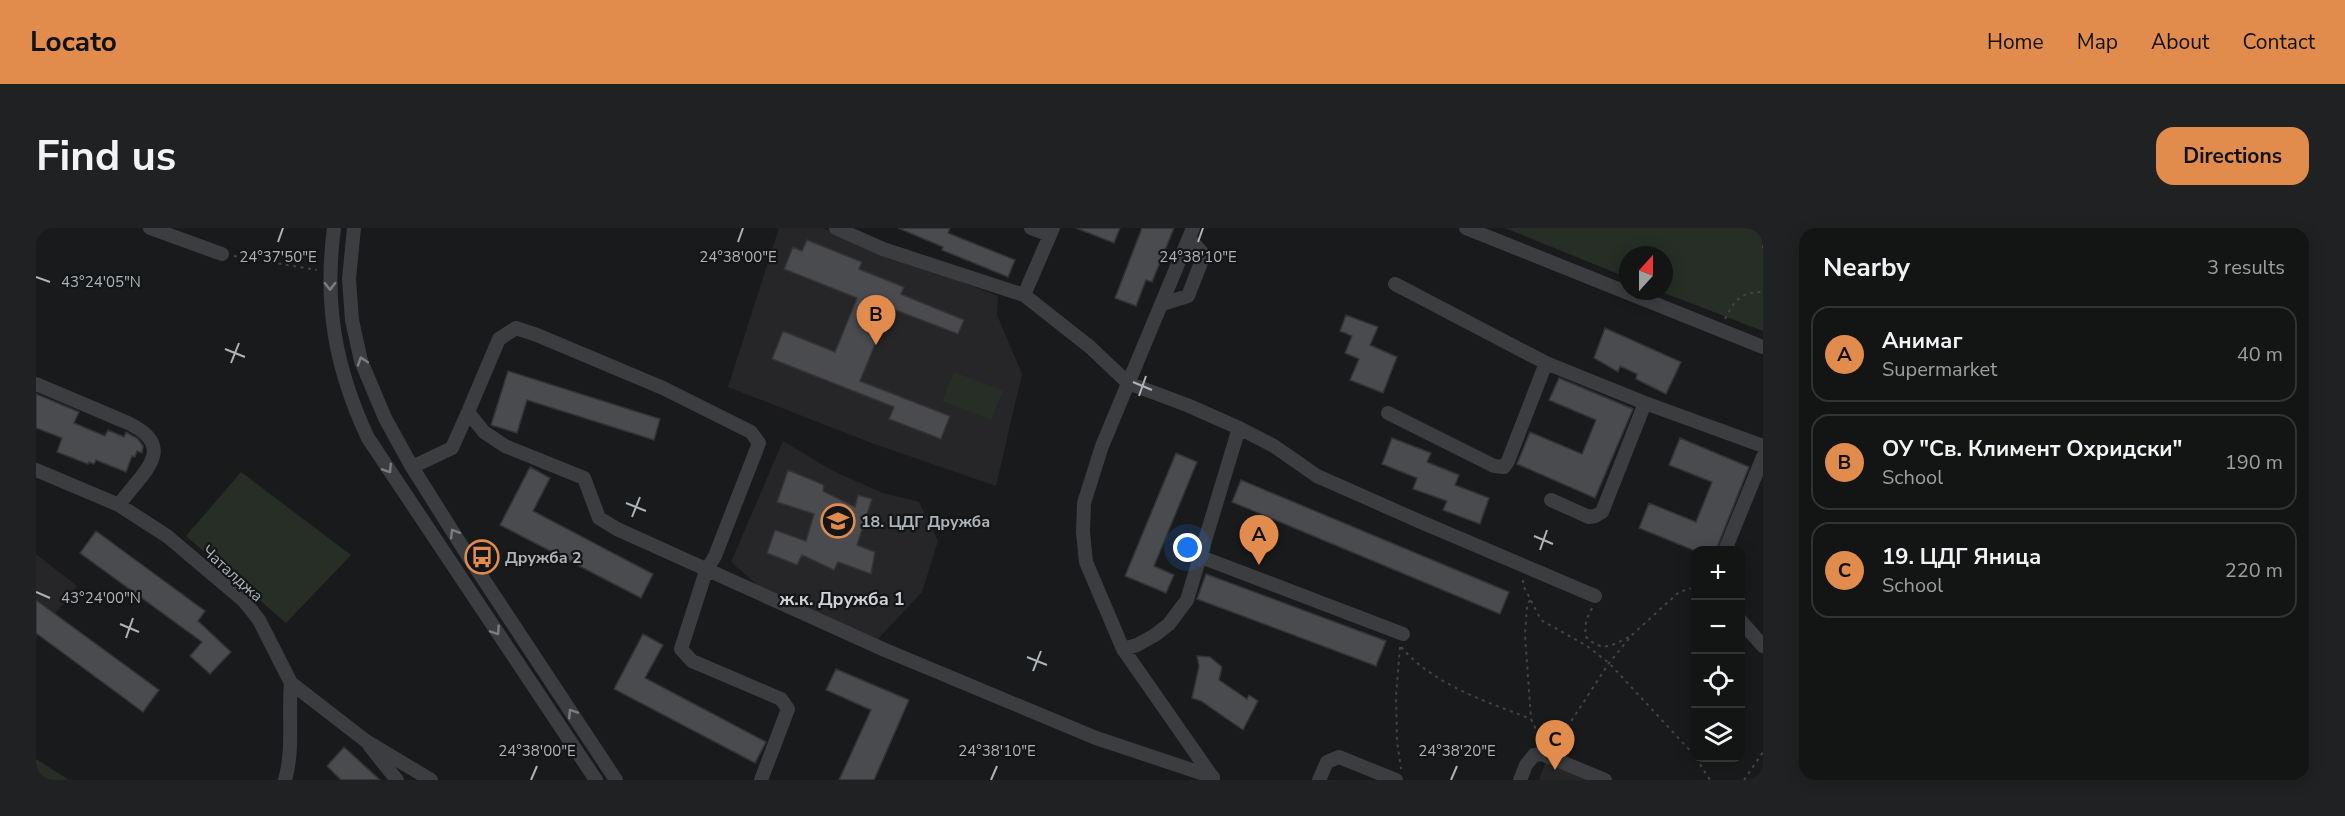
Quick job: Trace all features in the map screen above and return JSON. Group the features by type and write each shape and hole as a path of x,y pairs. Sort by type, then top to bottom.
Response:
{"street":[{"path":"150,228 222,254"},
{"path":"334,228 329,294 335,341 341,370 368,438 596,780"},
{"path":"354,228 349,279 352,320 359,351 385,418 412,467 500,606 616,780"},
{"path":"836,228 883,249 1024,296 1090,347 1128,383 1239,428 1274,446 1317,476 1595,596"},
{"path":"1024,296 1051,232 1031,228"},
{"path":"1466,228 1763,347"},
{"path":"1191,233 1102,446 1084,503 1083,532 1086,562 1123,649 1214,778"},
{"path":"1162,304 1188,296 1204,255 1191,233"},
{"path":"1395,284 1546,363 1645,403 1763,446"},
{"path":"412,467 452,448 499,339 516,328 663,388 751,432 759,443 715,556 706,571 681,648 692,661 781,699 788,709 761,780"},
{"path":"1388,413 1494,466 1504,467 1546,363"},
{"path":"36,384 141,429 150,437 153,447 151,465 119,505"},
{"path":"1551,500 1589,517 1602,512 1645,403"},
{"path":"468,412 484,432 505,446 584,477 599,518 617,529 885,650 1096,738 1214,778"},
{"path":"1123,649 1137,645 1155,635 1168,624 1187,600 1239,428"},
{"path":"1727,546 1763,458"},
{"name":"Чаталджа","path":"36,470 119,505 167,536 244,601 259,620 291,683 366,741 432,780"},
{"path":"1201,557 1401,640"},
{"path":"1745,626 1763,646"},
{"path":"289,778 291,683"},
{"path":"366,741 397,780"},
{"path":"1520,780 1526,765 1534,755 1549,756 1605,780"},
{"path":"1320,780 1328,762 1340,757 1398,777"}],"path":[{"path":"1763,245 1763,253"},
{"path":"222,254 330,272"},
{"path":"1719,331 1734,301 1744,296 1763,292"},
{"path":"1521,565 1523,585 1542,620 1587,646 1609,663 1691,752"},
{"path":"1530,599 1527,606 1525,635 1530,719 1549,756 1609,663 1632,635 1679,592 1691,588"},
{"path":"1595,596 1593,608 1586,621 1585,636 1594,644 1608,647 1632,635"},
{"path":"1401,640 1411,658 1456,689 1530,719"},
{"path":"1398,777 1395,696 1401,640"},
{"path":"1744,780 1763,752"},
{"path":"1699,762 1710,780"}],"shaded area":[{"path":"779,228 823,228 998,296 997,315 1022,374 996,486 874,444 728,387"},
{"path":"1505,228 1763,228 1763,331 1673,296 1673,246 1619,246 1619,274"},
{"path":"954,372 1003,391 991,420 942,401"},
{"name":"18. ЦДГ Дружба","path":"783,441 833,471 883,493 919,502 938,541 922,592 878,639 763,590 731,562"},
{"path":"241,472 351,555 286,623 186,536"},
{"path":"36,554 77,586 36,638"},
{"path":"36,759 69,780 36,780"},
{"path":"1546,761 1589,780 1539,780"}],"building":[{"path":"898,228 950,228 948,233 1015,260 1008,277 942,250 943,247"},
{"path":"1076,228 1120,228 1114,243"},
{"path":"1142,228 1174,228 1152,282 1146,280 1136,306 1115,298"},
{"path":"807,240 862,262 859,269 904,287 901,294 964,320 958,334 890,308 860,381 950,416 941,439 889,419 894,407 772,359 783,331 835,352 857,298 784,269 793,247 802,251"},
{"path":"1346,315 1378,327 1370,345 1397,357 1383,393 1350,380 1359,359 1345,353 1352,336 1340,331"},
{"path":"1605,328 1681,362 1666,394 1636,379 1637,374 1620,366 1618,372 1594,358"},
{"path":"508,371 660,419 654,440 527,400 517,433 491,425"},
{"path":"1559,378 1633,409 1595,498 1517,464 1530,432 1582,454 1596,420 1549,400"},
{"path":"36,394 79,412 74,423 105,436 108,430 124,437 126,432 138,439 143,446 142,453 137,451 135,457 132,456 126,472 96,460 94,464 89,462 88,464 57,452 62,438 36,428"},
{"path":"1392,438 1431,453 1427,462 1459,475 1455,485 1489,498 1480,524 1443,510 1447,501 1413,489 1417,478 1382,464"},
{"path":"1680,438 1749,467 1718,546 1691,546 1691,549 1639,528 1649,503 1696,522 1712,482 1669,465"},
{"path":"1176,453 1197,462 1154,566 1174,575 1166,593 1125,576"},
{"path":"530,467 550,478 533,511 653,574 641,598 500,525"},
{"path":"788,470 824,485 823,491 855,507 858,495 872,499 857,545 875,552 871,574 838,562 834,570 802,555 797,565 767,553 775,530 806,541 814,514 777,502"},
{"path":"1241,480 1509,592 1500,614 1232,502"},
{"path":"96,531 205,611 198,621 231,652 210,674 190,656 202,642 80,553"},
{"path":"1206,574 1386,641 1376,666 1197,599"},
{"path":"36,600 159,690 143,712 36,633"},
{"path":"643,634 663,645 645,678 766,742 755,763 614,689"},
{"path":"1197,656 1210,657 1222,667 1219,680 1247,699 1249,695 1258,701 1243,730 1201,701 1192,698 1199,666"},
{"path":"836,669 909,700 874,780 839,780 871,710 826,690"},
{"path":"344,747 380,780 341,780 327,766"}],"place":[{"name":"ОУ \"Св. Климент Охридски\"","path":"876,345"},
{"name":"18. ЦДГ Дружба","path":"838,521"},
{"name":"Дружба 2","path":"482,557"},
{"name":"Анимаг","path":"1259,565"},
{"name":"19. ЦДГ Яница","path":"1555,770"}],"district":[{"name":"ж.к. Дружба 1","path":"842,599"}]}
